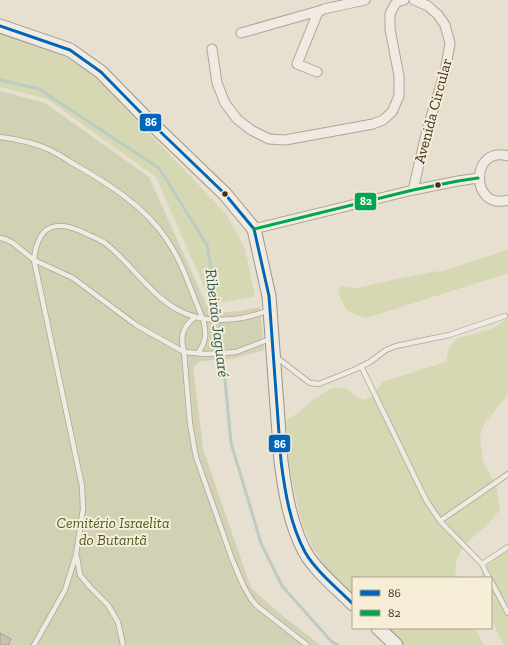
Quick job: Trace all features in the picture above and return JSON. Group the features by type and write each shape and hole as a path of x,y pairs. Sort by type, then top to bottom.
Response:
{"main road":[{"path":"0,26 70,50 101,72 144,116 225,194 254,229 269,296 281,461 284,487 290,515 306,552 321,571 352,603"},
{"path":"379,629 396,645"}],"street":[{"path":"241,33 322,10 365,0"},
{"name":"Avenida Circular","path":"413,190 427,130 445,72 450,43 445,25 438,15 428,6 414,0"},
{"path":"212,49 217,83 225,102 237,119 251,130 269,139 293,139 373,124 382,120 392,112 399,96 398,76 390,21 391,11 399,1"},
{"path":"318,72 297,64 318,12 322,10"},
{"path":"508,156 489,158 480,170 478,178 483,193 489,198 496,201 508,200"},
{"name":"Avenida Circular","path":"254,229 413,190 478,178"}],"lane":[{"path":"0,137 13,139 50,150 102,180 152,220 166,238 177,257 203,319 206,328 206,337 204,346 198,353"},
{"path":"34,645 65,590 76,555 83,509 82,486 34,260 38,239 50,226 57,225 76,228 104,242 158,297 178,311 195,317 213,320 237,318 260,314 270,310"},
{"path":"0,238 13,243 34,260 73,278 136,326 184,352 206,354 236,352 272,338"},
{"path":"273,355 310,384 319,384 370,362 386,350 396,346 448,335 505,316"},
{"path":"195,317 187,324 183,332 182,342 190,424 196,457 232,559 243,585 251,599 257,606 307,645"},
{"path":"361,366 426,500 440,521 482,564 488,577"},
{"path":"440,521 508,474"},
{"path":"482,564 508,547"},
{"path":"76,555 80,575 108,605 118,622 123,645"},
{"path":"492,583 508,613"}],"green space":[{"path":"0,33 49,45 96,77 227,215 245,249 255,296 212,305 156,177 47,99 0,87"},
{"name":"Cemitério Israelita do Butantã","path":"0,91 45,103 149,177 207,306 218,311 225,312 260,307 264,350 231,359 201,361 193,367 203,449 251,588 279,613 320,645 0,645"},
{"path":"508,250 508,273 367,318 347,310 344,307 338,290 342,286 356,288 442,271"},
{"path":"508,318 508,394 484,424 480,436 483,461 497,488 500,510 486,526 464,545 457,559 455,570 457,577 352,577 352,597 337,581 313,549 300,518 289,465 286,421 313,400 332,388 346,388 357,397 365,400 375,394 382,382 446,362 449,348 456,339 494,328"},
{"path":"508,550 508,645 504,645 492,621 492,577 480,577 485,567"},
{"path":"384,629 476,629 484,645 399,645"}],"building":[{"path":"0,633 11,639 8,645 0,645"}],"waterway":[{"name":"Ribeirão Jaguaré","path":"0,80 39,89 159,168 207,245 218,306 231,443 261,543 282,586 332,642 338,645"}],"transit line":[{"name":"86","path":"0,26 70,50 101,72 144,116 225,194 254,229 269,296 281,461 286,496 292,519 295,530 309,559 352,603"},
{"name":"82","path":"254,229 413,190 478,178"}]}
